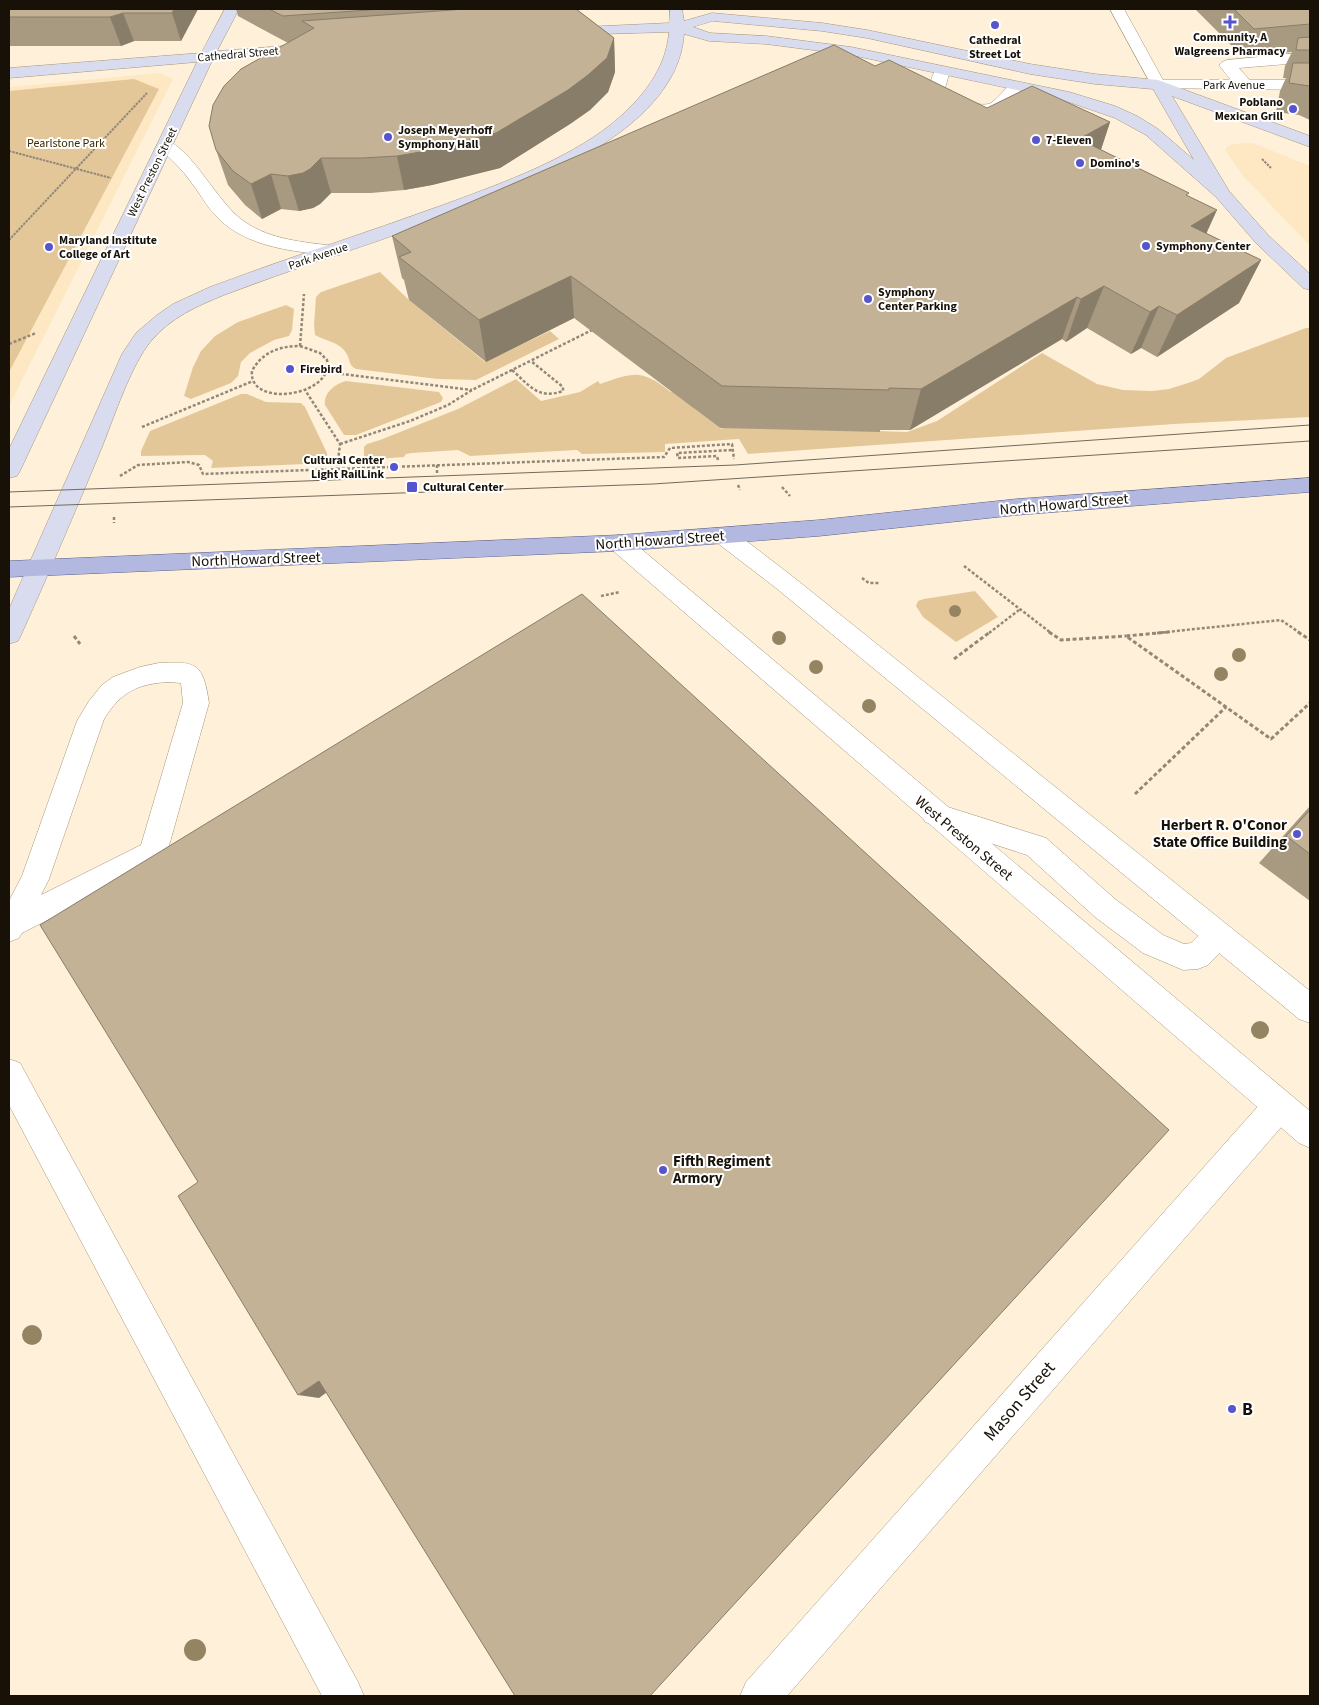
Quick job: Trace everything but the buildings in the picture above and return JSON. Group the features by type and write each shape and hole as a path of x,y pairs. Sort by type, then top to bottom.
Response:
{"main road":[{"name":"West Preston Street","path":"9,471 207,56 232,9"},
{"name":"Park Avenue","path":"9,636 127,364 151,329 181,309 211,293 334,251 541,173 590,146 612,131 641,106 659,82 674,52 677,27 676,9"},
{"path":"557,32 677,27 712,18 801,24 868,34 1030,70 1096,80 1158,85 1310,142"},
{"path":"677,27 709,37 766,40 851,51 1063,95 1096,105 1137,123 1171,148 1222,193"},
{"name":"Cathedral Street","path":"9,73 325,47"},
{"path":"1158,85 1222,193 1262,240 1310,284"},
{"name":"North Howard Street","path":"9,569 619,543 819,528 1191,492 1310,485"}],"street":[{"path":"1117,9 1158,85"},
{"path":"1246,85 1227,65 1310,57"},
{"path":"942,71 937,88 938,96 948,103 987,110 997,106 1016,86"},
{"name":"Park Avenue","path":"1158,85 1310,86"},
{"path":"165,145 196,176 211,200 228,218 248,232 282,244 334,251"},
{"path":"724,536 784,582 1310,1009"},
{"name":"West Preston Street","path":"619,543 1310,1132"},
{"path":"154,673 187,673 193,679 196,703 153,853 11,926 35,879 90,721 104,699 116,688 154,673"},
{"path":"935,814 1036,846 1105,908 1153,944 1183,957 1198,956 1218,935"},
{"path":"9,1074 344,1696"},
{"name":"Mason Street","path":"760,1696 1279,1106"}],"path":[{"path":"9,240 148,91"},
{"path":"9,151 119,181"},
{"path":"300,346 304,293"},
{"path":"340,444 410,421 448,405 472,390 598,327"},
{"path":"9,344 42,331"},
{"path":"300,346 317,350 323,355 328,366 322,379 305,390 292,393 268,392 253,381 251,374 253,367 262,357 277,349 300,346"},
{"path":"512,370 541,395 554,396 563,391 563,387 557,380 530,361"},
{"path":"326,372 472,390"},
{"path":"142,427 253,381"},
{"path":"305,390 340,444 337,469"},
{"path":"120,476 138,465 188,462 199,464 203,474 664,457 670,448 732,444 734,459"},
{"path":"718,460 717,456 678,458 677,453 733,450"},
{"path":"437,465 437,473"},
{"path":"738,485 740,490"},
{"path":"782,487 790,497"},
{"path":"114,517 114,523"},
{"path":"964,566 1019,610 1061,640 1126,636 1281,620 1310,640"},
{"path":"862,578 869,583 880,583"},
{"path":"601,596 622,591"},
{"path":"954,659 1019,610"},
{"path":"74,636 80,644"},
{"path":"1126,636 1271,739 1310,703"},
{"path":"1135,794 1226,707"}],"shaded area":[{"name":"Pearlstone Park","path":"159,73 173,79 9,406 9,87"},
{"path":"1253,143 1310,166 1310,246 1243,176 1225,150 1232,144"}],"green space":[{"name":"Pearlstone Park","path":"134,79 159,89 9,372 9,91"},
{"path":"380,272 409,300 485,362 550,331 559,339 476,380 438,379 356,369 352,366 348,356 340,346 315,335 316,297 321,292"},
{"path":"286,305 294,309 292,330 289,336 274,340 250,353 241,362 238,376 231,383 191,399 184,396 193,367 201,351 215,336 238,322"},
{"path":"1310,328 1310,417 1174,424 748,454 739,439 665,444 665,452 582,454 577,450 470,456 458,450 412,453 406,454 404,457 364,460 364,447 367,444 458,409 516,379 541,401 580,392 598,381 600,384 630,375 645,376 671,392 675,389 696,410 721,429 726,426 907,432 937,421 1042,353 1097,384 1123,390 1152,391 1169,389 1199,379 1226,358"},
{"path":"346,381 439,392 443,398 441,402 356,435 344,435 325,405 325,401 330,390 337,384"},
{"path":"241,394 247,394 266,402 301,403 305,407 327,453 327,463 211,468 213,461 205,455 141,456 141,451 150,431"},
{"path":"975,591 998,617 956,642 923,617 916,606 918,601 924,599"}],"tram line":[{"path":"9,492 735,465 1310,425"},
{"path":"9,507 653,484 1310,441"}],"place":[{"name":"Community, A Walgreens Pharmacy","path":"1230,22"},
{"name":"Cathedral Street Lot","path":"995,25"},
{"name":"Poblano Mexican Grill","path":"1293,109"},
{"name":"Joseph Meyerhoff Symphony Hall","path":"388,137"},
{"name":"7-Eleven","path":"1036,140"},
{"name":"Domino's","path":"1080,163"},
{"name":"Symphony Center","path":"1146,246"},
{"name":"Maryland Institute College of Art","path":"49,247"},
{"name":"Symphony Center Parking","path":"868,299"},
{"name":"Firebird","path":"290,369"},
{"name":"Cultural Center Light RailLink","path":"394,467"},
{"name":"Cultural Center","path":"412,487"},
{"name":"Herbert R. O'Conor State Office Building","path":"1297,834"},
{"name":"Fifth Regiment Armory","path":"663,1170"},
{"name":"B","path":"1232,1409"}]}
